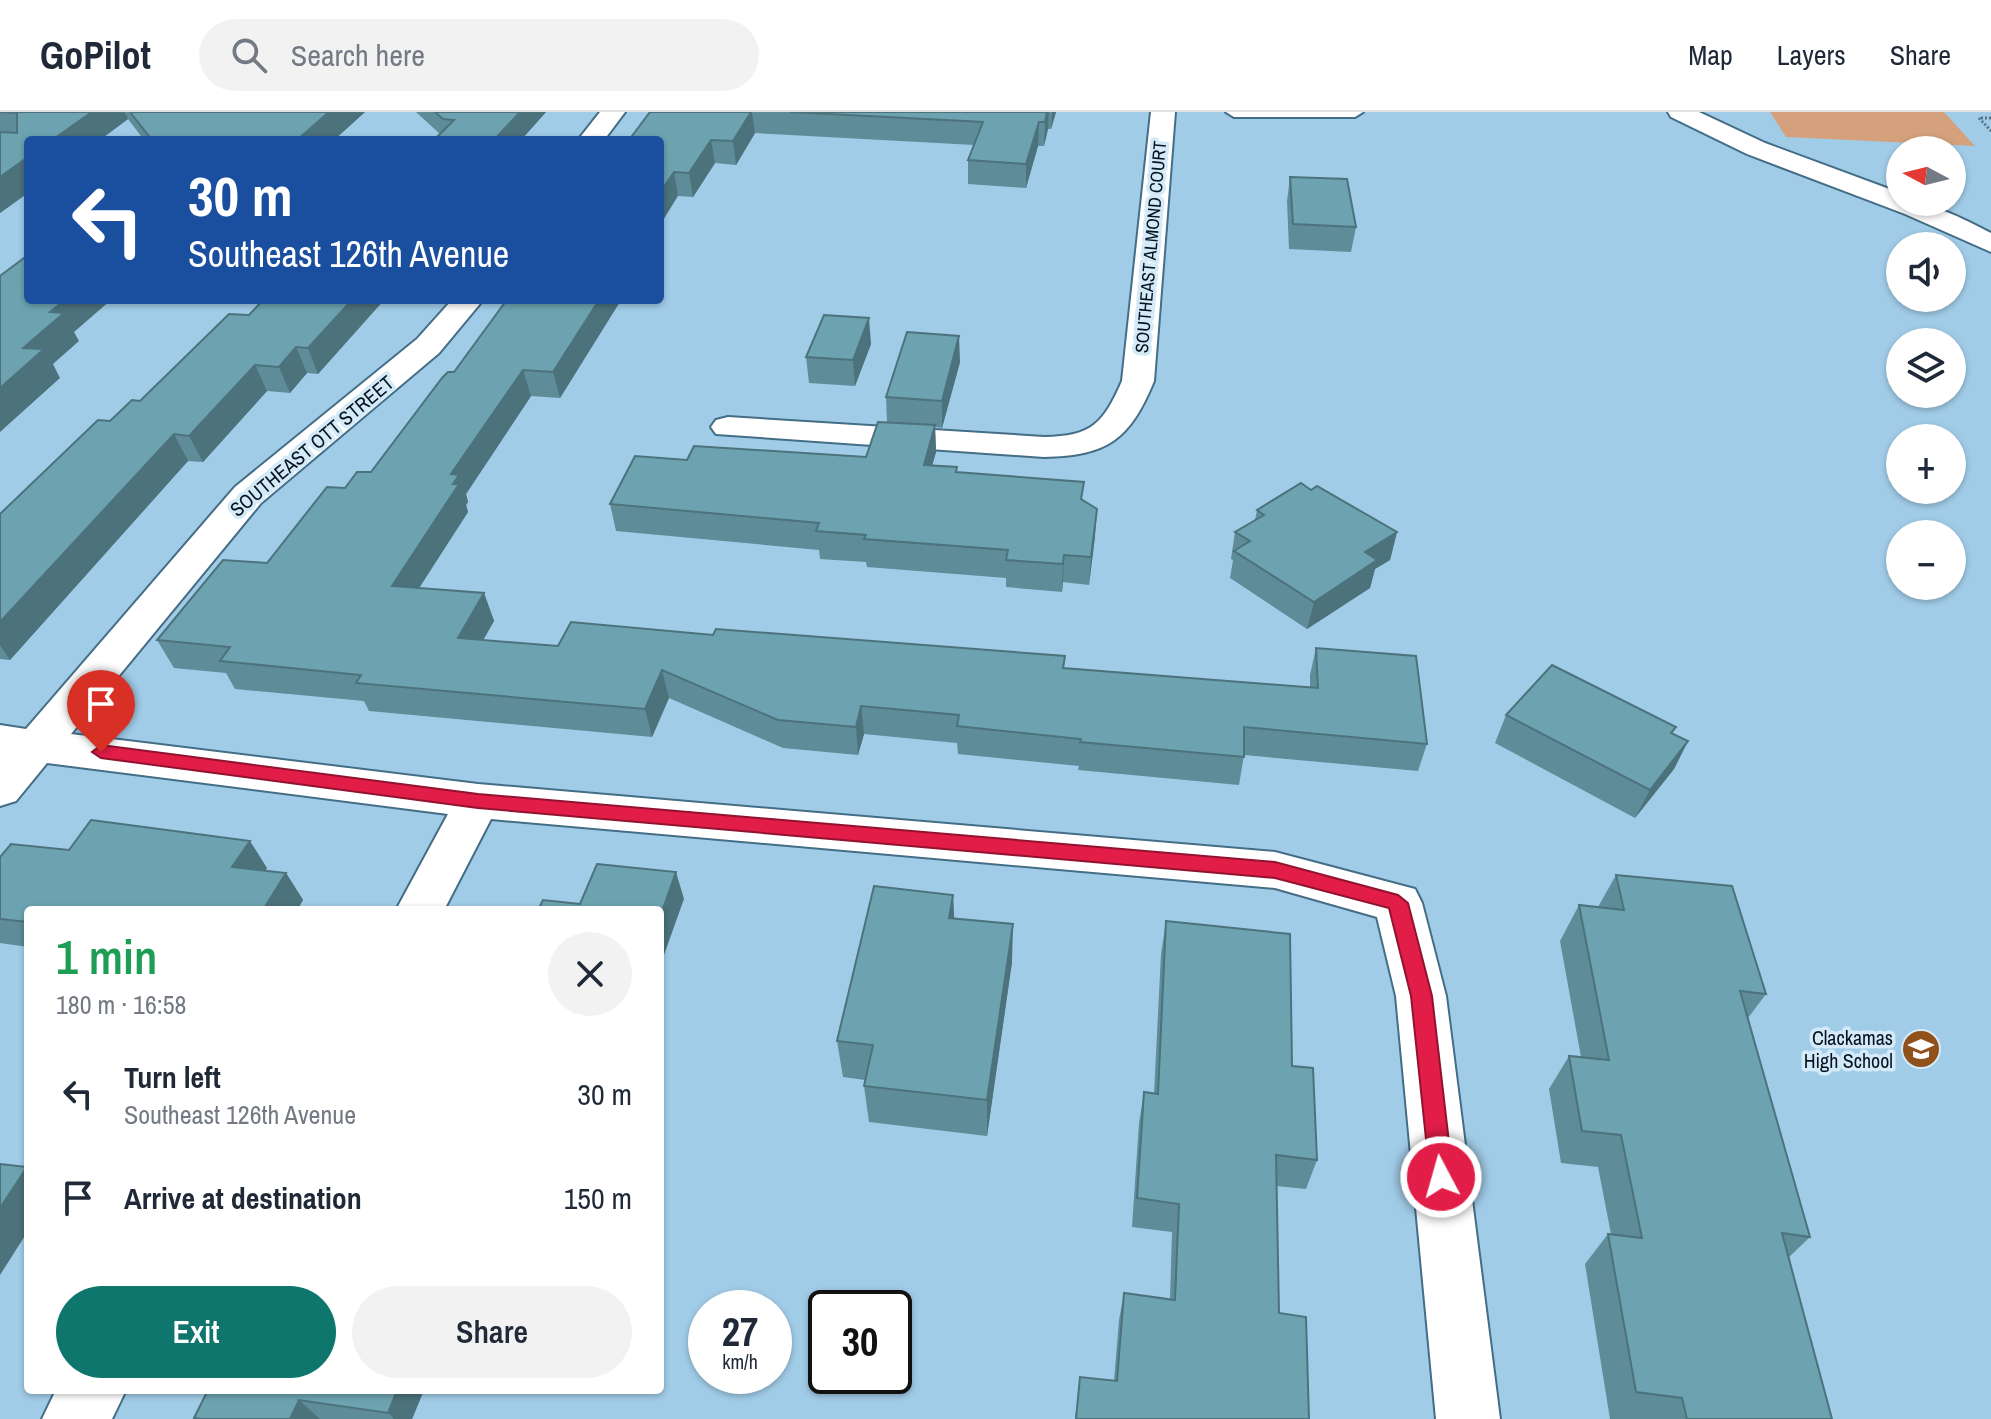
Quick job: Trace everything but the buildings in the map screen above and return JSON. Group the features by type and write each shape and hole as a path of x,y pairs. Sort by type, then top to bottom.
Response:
{"street":[{"path":"594,136 613,112"},
{"name":"SOUTHEAST ALMOND COURT","path":"728,427 1075,448 1101,439 1123,417 1138,381 1163,112"},
{"path":"1680,112 1734,139 1918,210 1991,244"},
{"name":"SOUTHEAST OTT STREET","path":"0,789 19,742 248,495 408,364 464,304"},
{"path":"19,742 478,801 1275,870 1398,903 1421,996 1468,1419"},
{"path":"422,906 478,801"},
{"path":"74,1419 92,1394"}],"lane":[{"path":"1234,112 1355,112"}],"path":[{"path":"1991,118 1979,118 1991,131"}],"shaded area":[{"path":"1770,112 1944,112 1966,136 1886,136 1886,142 1786,137"},
{"path":"1966,136 1975,146 1966,146"}],"place":[{"name":"Clackamas High School","path":"1921,1049"}],"route":[{"path":"101,752 478,801 1275,870 1398,903 1421,996 1441,1177"}]}
